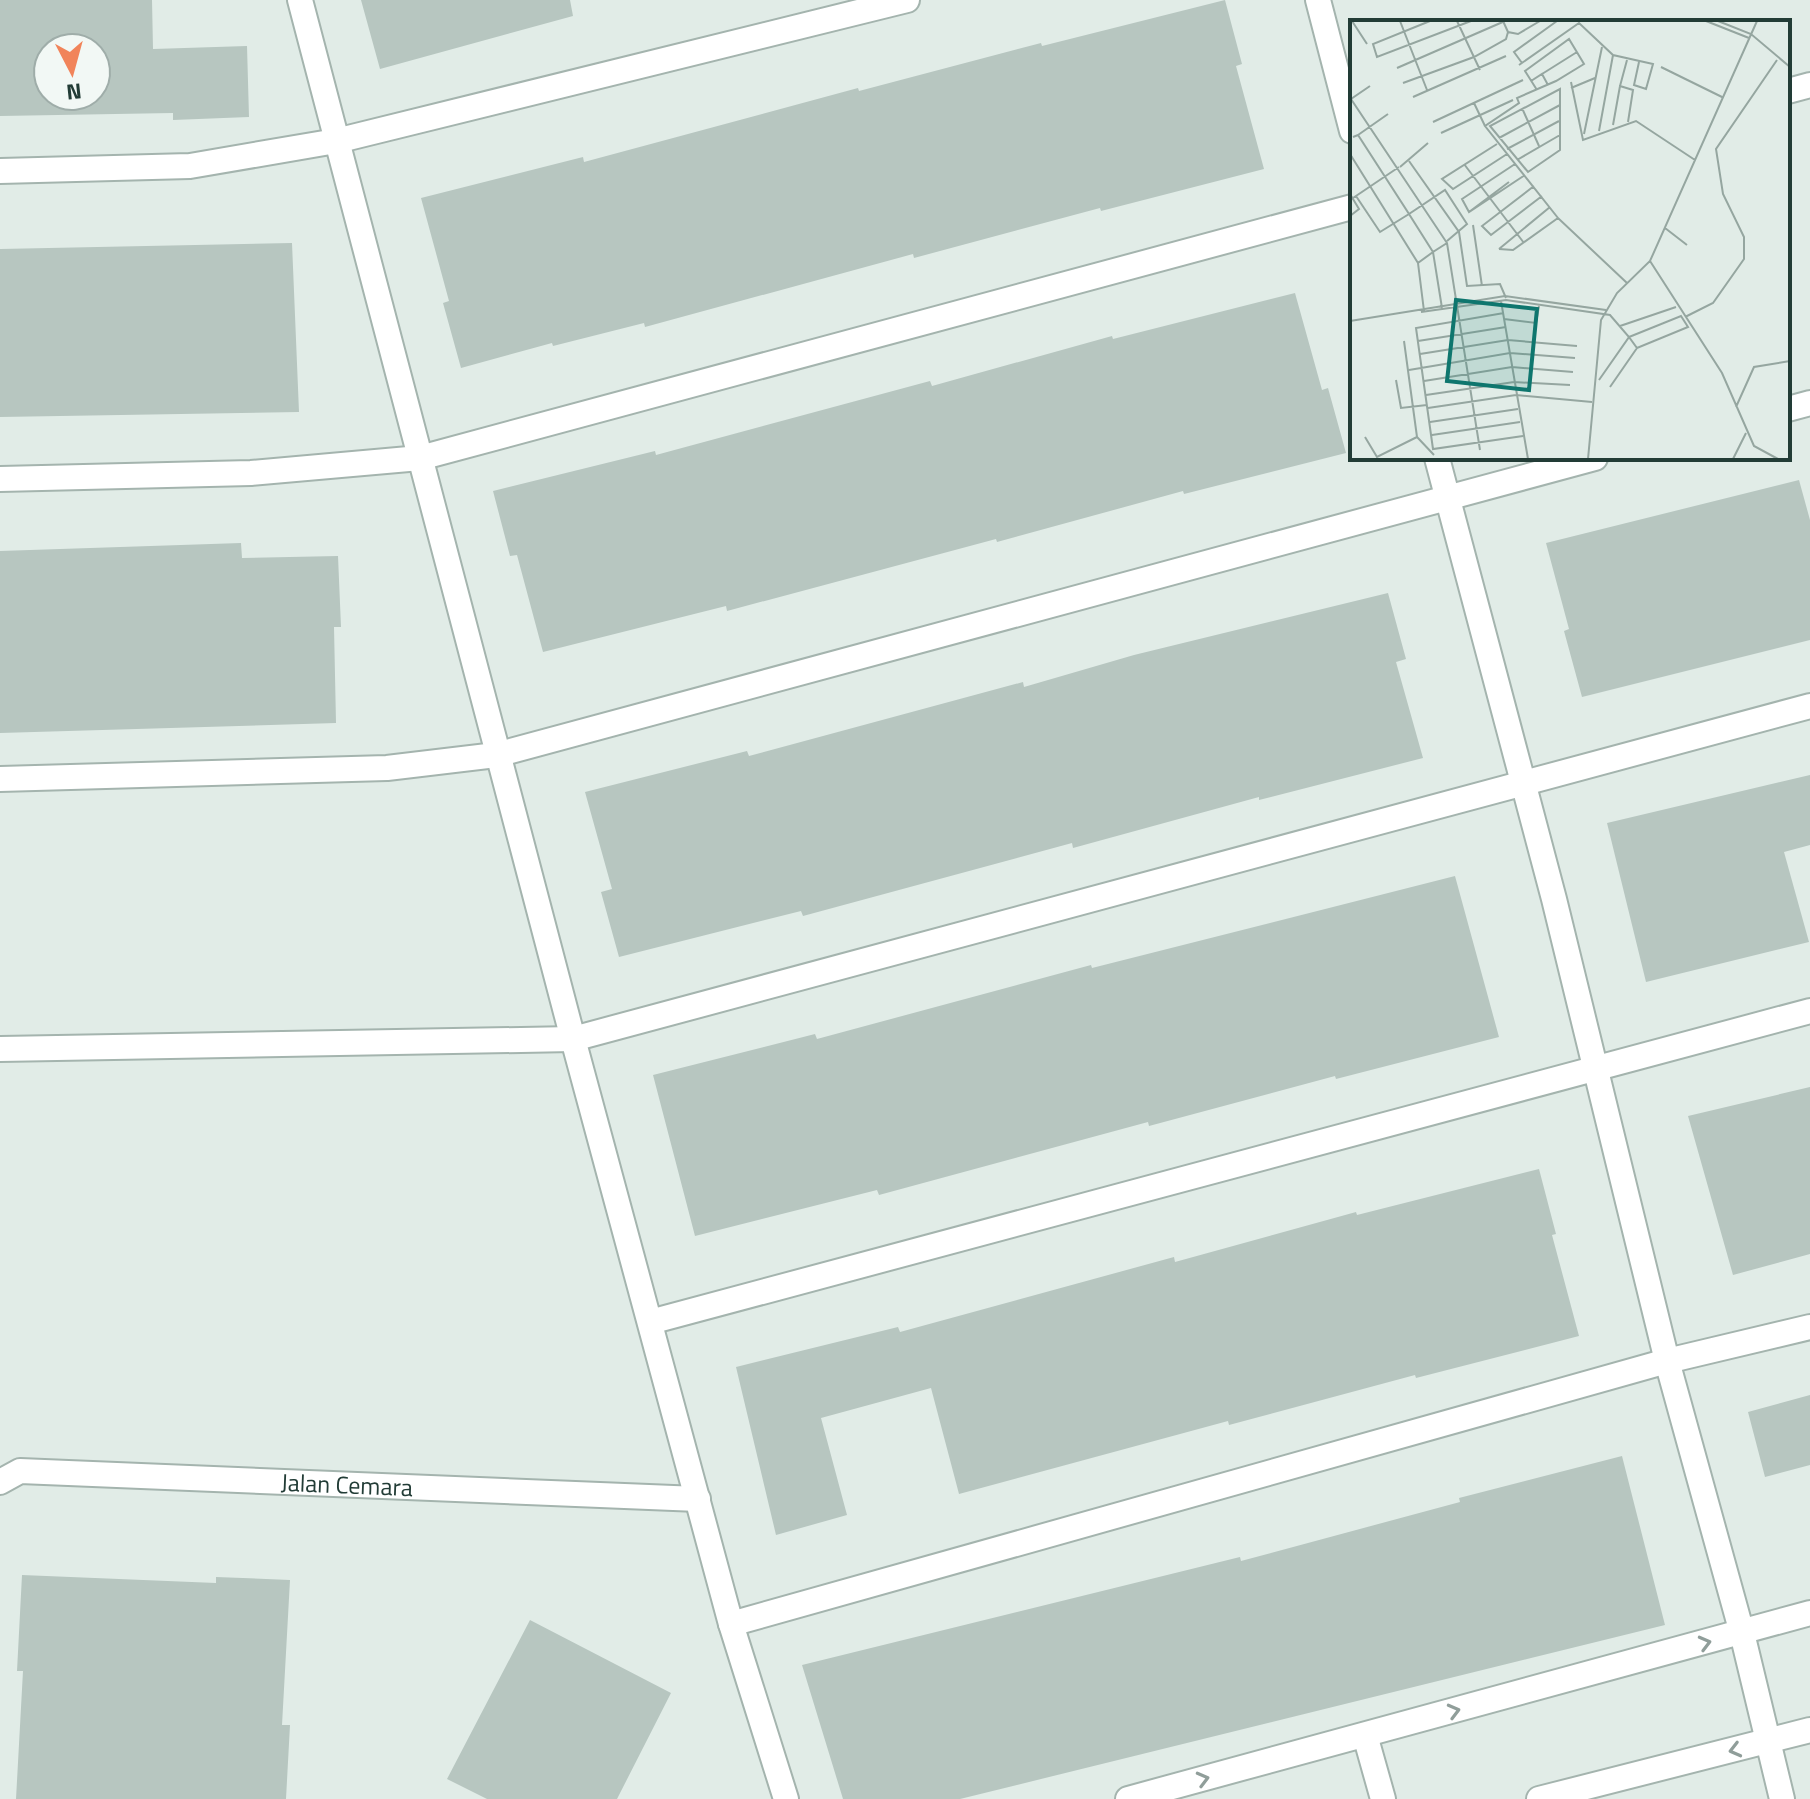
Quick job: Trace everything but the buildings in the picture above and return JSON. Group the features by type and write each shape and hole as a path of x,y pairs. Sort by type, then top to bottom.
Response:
{"street":[{"path":"300,0 496,755 731,1624 786,1799"},
{"path":"0,171 190,166 336,141 907,0"},
{"path":"1318,0 1350,123"},
{"path":"1790,90 1810,85"},
{"path":"0,479 251,473 420,458 1350,208"},
{"path":"1790,408 1810,403"},
{"path":"1438,460 1523,782 1667,1361 1742,1633 1782,1799"},
{"path":"0,779 387,768 496,755 1587,460"},
{"path":"0,1049 573,1039 1810,706"},
{"path":"650,1322 1810,1011"},
{"path":"731,1624 1667,1361 1810,1327"},
{"name":"Jalan Cemara","path":"0,1482 20,1471 698,1499"},
{"path":"1128,1799 1810,1613"},
{"path":"1539,1799 1810,1730"},
{"path":"1365,1735 1383,1799"}]}
